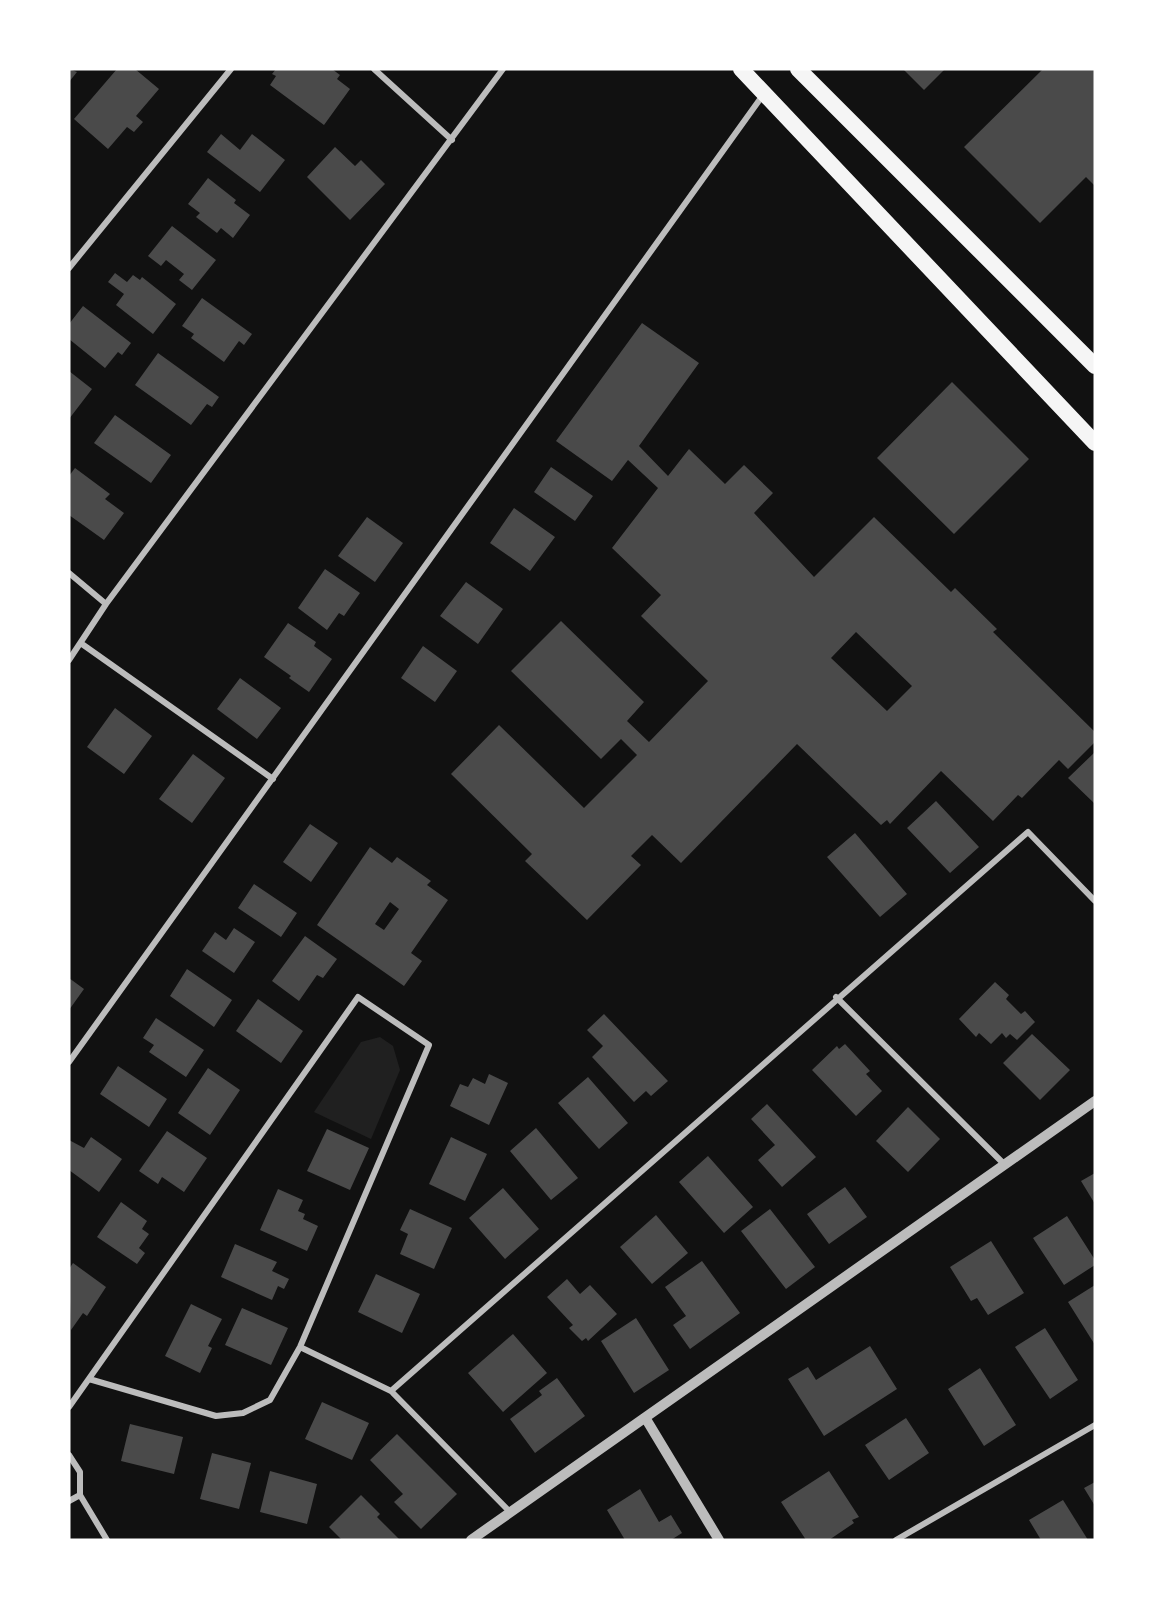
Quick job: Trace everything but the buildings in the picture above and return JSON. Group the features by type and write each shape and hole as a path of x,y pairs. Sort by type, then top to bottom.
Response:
{"highway":[{"path":"741,69 1095,443"},
{"path":"800,70 1095,366"}],"street":[{"path":"69,268 231,69"},
{"path":"374,69 452,140"},
{"path":"69,660 82,644 106,604 503,69"},
{"path":"69,1062 765,93"},
{"path":"69,573 106,604"},
{"path":"82,644 273,779"},
{"path":"391,1391 836,997 1028,832 1095,901"},
{"path":"69,1407 358,997 429,1045 300,1347 270,1400 243,1413 216,1416 89,1379"},
{"path":"836,997 1003,1164"},
{"path":"471,1540 1095,1101"},
{"path":"300,1347 391,1391 510,1512"},
{"path":"646,1419 719,1540"},
{"path":"896,1540 1095,1425"},
{"path":"69,1455 80,1472 81,1495 107,1540"},
{"path":"69,1501 81,1495"}],"shaded area":[{"path":"380,1037 393,1046 400,1070 371,1139 314,1112 361,1042"}]}
